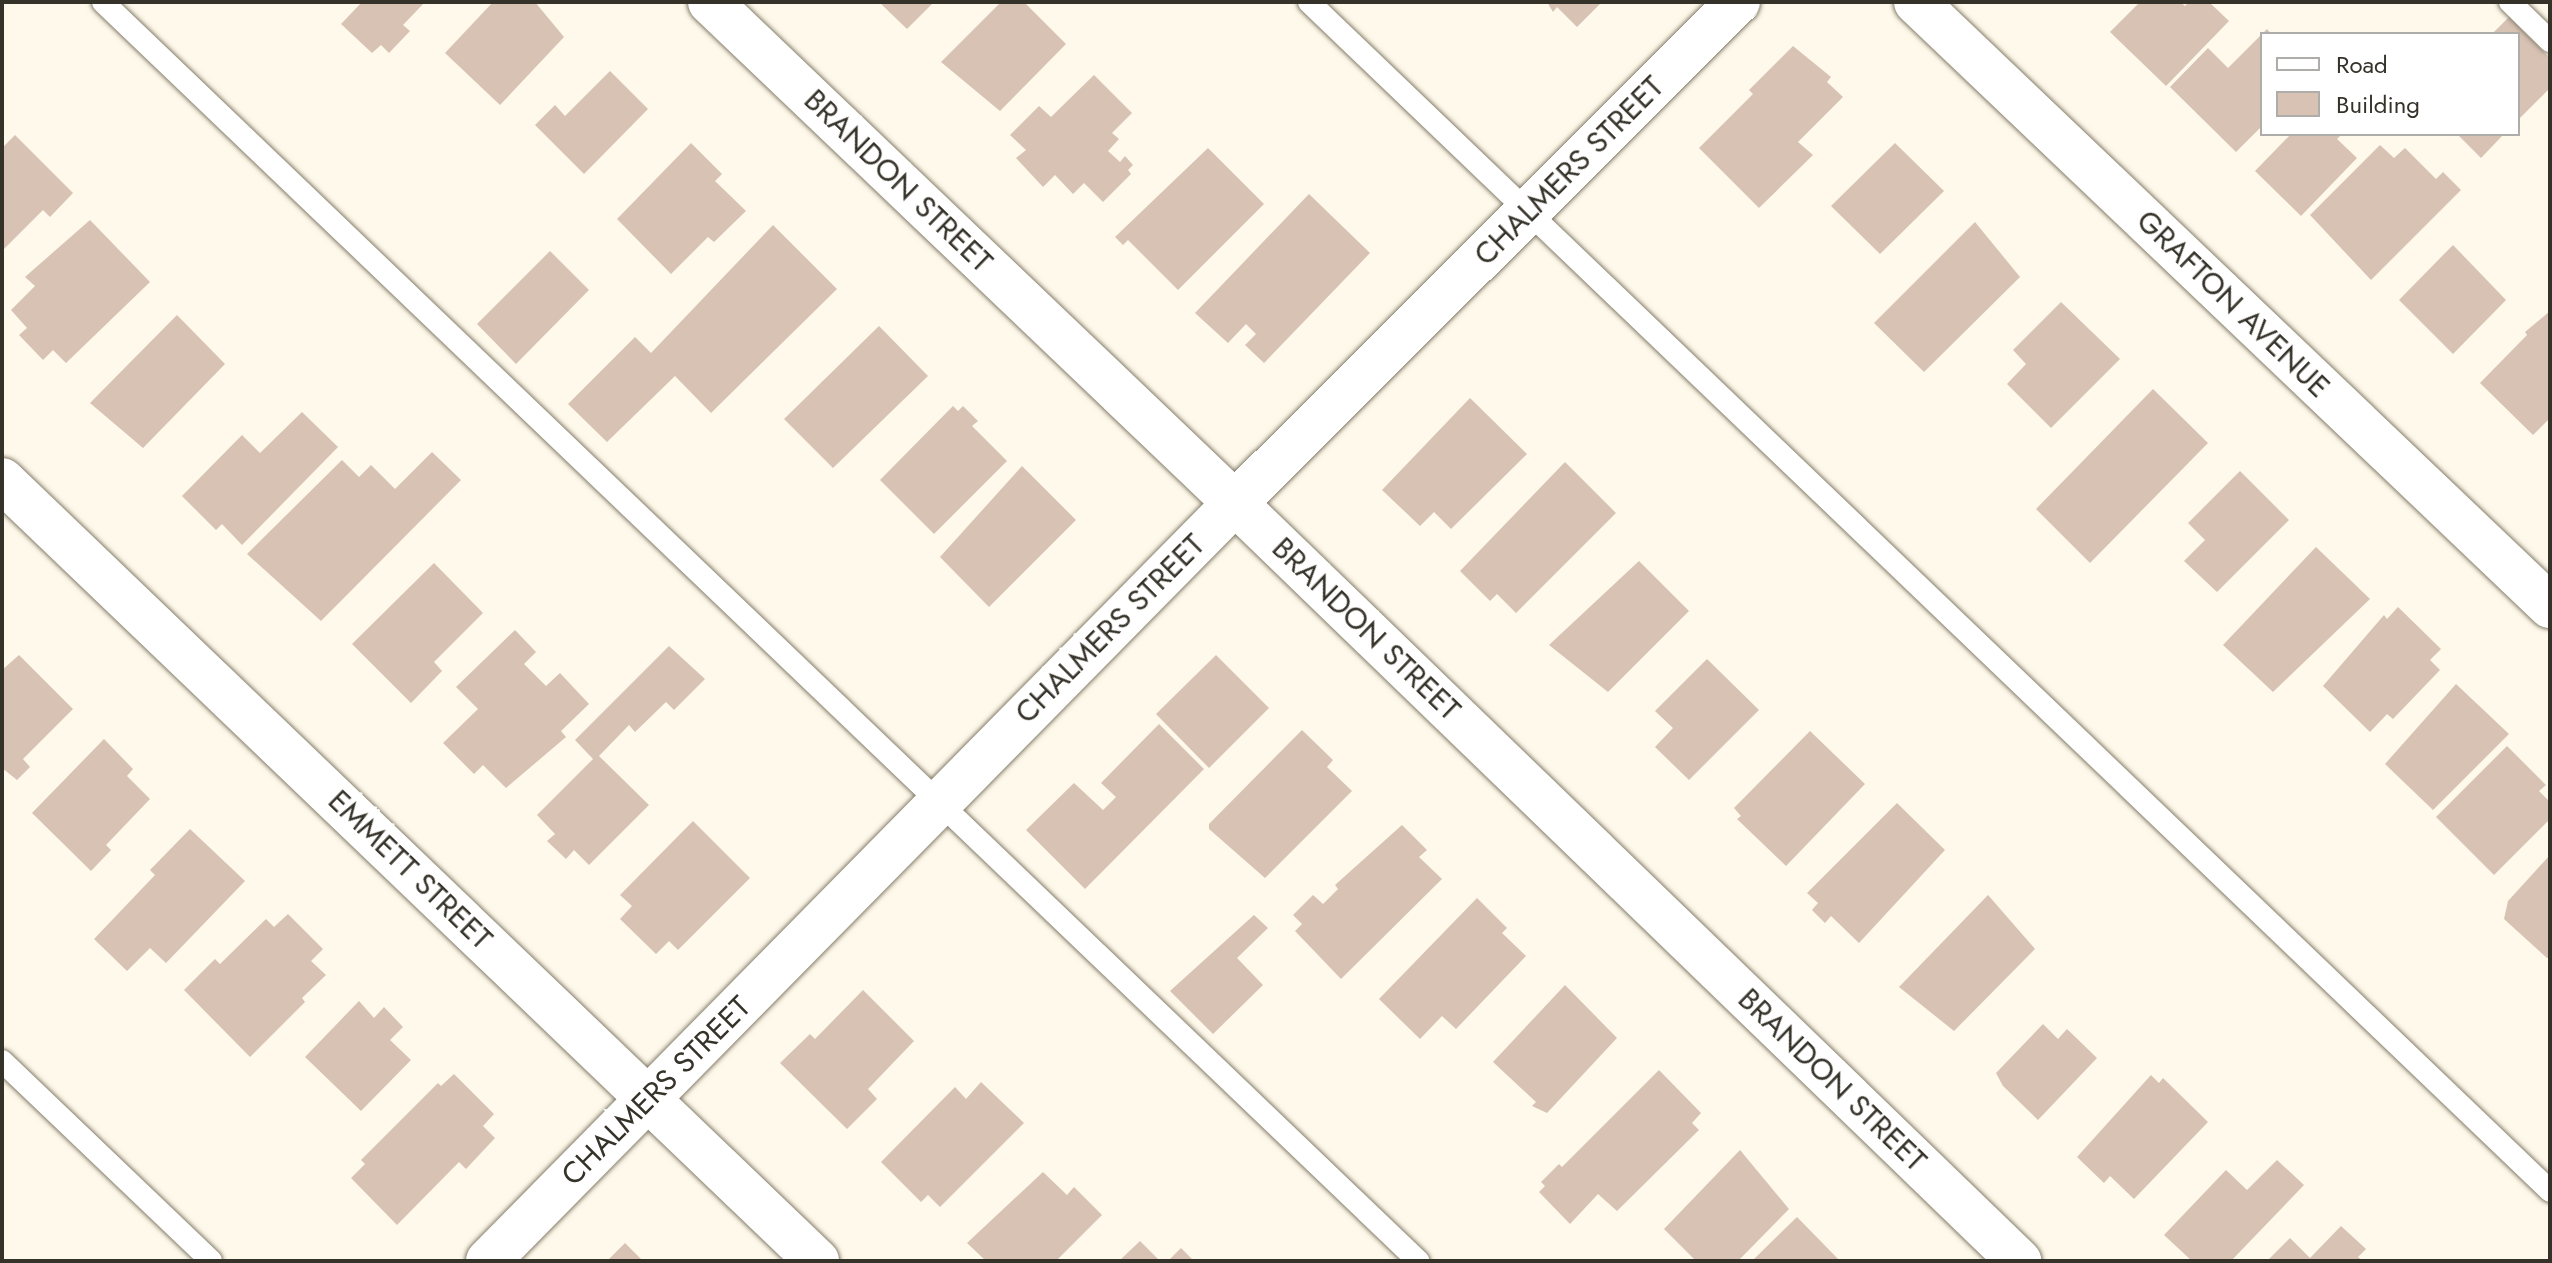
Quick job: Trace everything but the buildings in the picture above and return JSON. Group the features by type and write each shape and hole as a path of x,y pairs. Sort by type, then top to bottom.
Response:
{"street":[{"name":"BRANDON STREET","path":"710,2 1235,503 2019,1261"},
{"name":"CHALMERS STREET","path":"488,1261 1235,503 1738,2"},
{"name":"GRAFTON AVENUE","path":"1916,2 2550,606"},
{"name":"EMMETT STREET","path":"2,480 817,1261"}],"lane":[{"path":"103,2 1418,1261"},
{"path":"1309,2 2550,1191"},
{"path":"2510,2 2550,41"},
{"path":"2,1061 211,1261"}]}
